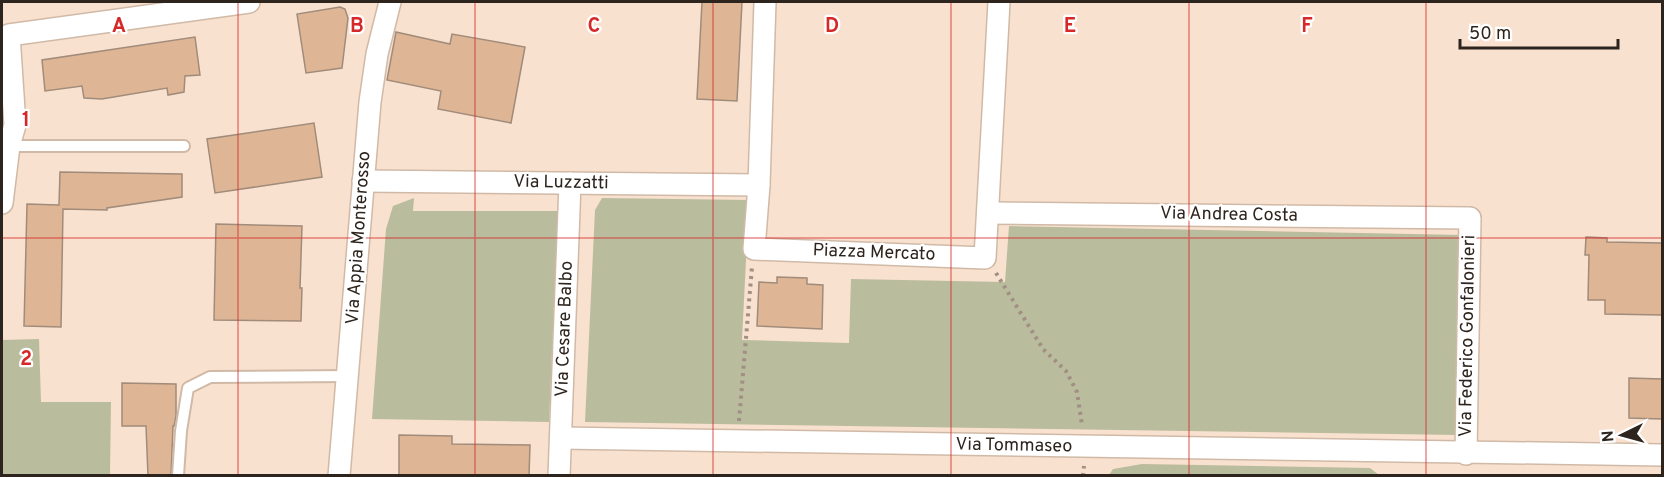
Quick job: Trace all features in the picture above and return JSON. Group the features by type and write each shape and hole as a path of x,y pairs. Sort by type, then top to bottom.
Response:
{"street":[{"path":"2,203 9,146 9,35 249,2"},
{"name":"Via Appia Monterosso","path":"339,476 342,376 371,92 377,54 390,2"},
{"path":"754,249 759,185 765,2"},
{"path":"985,258 999,2"},
{"name":"Via Luzzatti","path":"363,181 759,185"},
{"name":"Via Cesare Balbo","path":"559,476 570,183"},
{"name":"Via Andrea Costa","path":"988,213 1470,218"},
{"name":"Via Federico Gonfalonieri","path":"1466,454 1470,218"},
{"name":"Piazza Mercato","path":"754,249 985,258"},
{"name":"Via Tommaseo","path":"561,438 1466,454 1662,455"}],"lane":[{"path":"9,146 184,146"},
{"path":"178,476 181,431 188,388 210,377 342,376"}],"path":[{"path":"737,441 754,249"},
{"path":"985,258 1043,349 1066,371 1077,392 1084,447 1083,476"}],"green space":[{"path":"414,198 413,211 558,211 549,422 372,419 386,229 393,206"},
{"path":"602,198 749,200 742,340 849,343 851,279 1005,282 1009,226 1463,235 1459,435 585,422 595,210"},
{"path":"39,339 41,402 111,402 110,475 2,475 2,340"},
{"path":"1142,464 1370,468 1379,475 1109,475 1113,469"}],"building":[{"path":"702,2 742,2 737,101 697,99"},
{"path":"340,7 345,9 348,18 342,68 306,73 297,14"},
{"path":"396,32 450,44 452,34 525,47 511,123 438,109 441,91 387,80"},
{"path":"195,37 200,75 185,76 184,92 168,95 167,88 102,99 84,98 82,86 45,91 42,60"},
{"path":"314,123 322,177 215,193 207,139"},
{"path":"60,172 182,174 182,197 107,208 107,210 63,209 61,327 24,326 27,204 59,205"},
{"path":"216,224 302,226 301,321 214,320"},
{"path":"1586,237 1607,238 1607,242 1662,243 1662,315 1605,314 1605,300 1588,300 1589,255 1585,255"},
{"path":"777,277 807,278 807,284 823,285 822,329 757,326 759,282 777,283"},
{"path":"1629,378 1662,379 1662,419 1629,418"},
{"path":"122,383 176,384 171,476 148,476 146,426 122,426"},
{"path":"399,435 452,436 452,444 530,445 529,476 399,476"}]}
